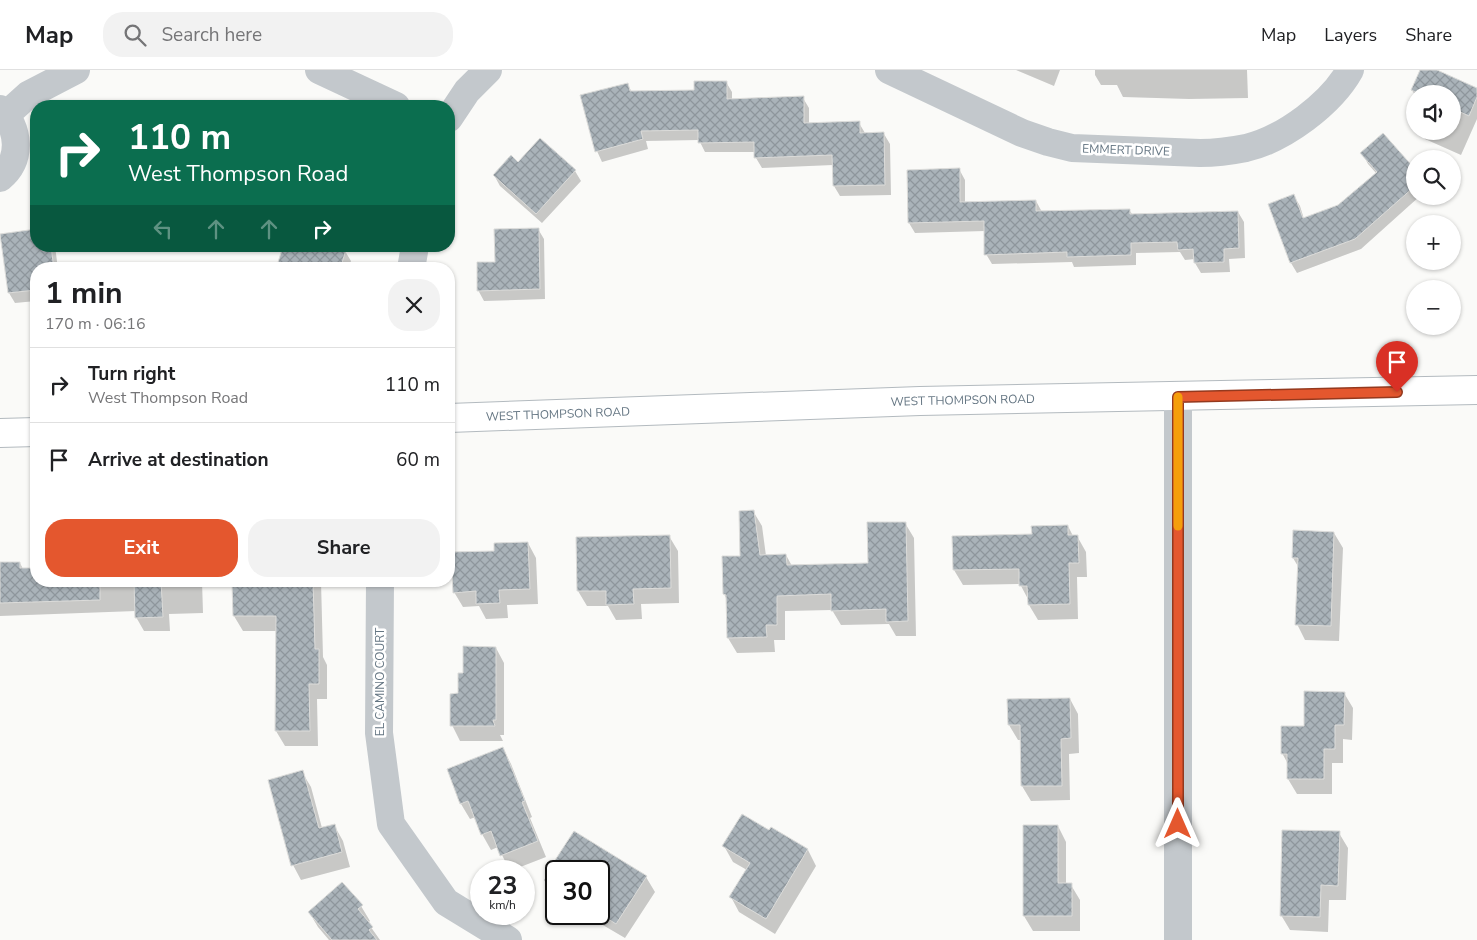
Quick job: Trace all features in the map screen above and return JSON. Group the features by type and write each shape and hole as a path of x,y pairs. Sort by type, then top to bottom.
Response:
{"main road":[{"name":"WEST THOMPSON ROAD","path":"455,418 920,401 1477,390"},
{"path":"0,433 30,432"}],"street":[{"path":"0,178 12,162 16,146 14,129 3,112 76,70"},
{"path":"319,70 383,100"},
{"path":"455,109 467,91 488,70"},
{"name":"EMMERT DRIVE","path":"889,70 1022,133 1048,142 1072,148 1200,153 1246,148 1280,134 1320,106 1350,70"},
{"path":"1178,397 1178,940"},
{"name":"EL CAMINO COURT","path":"380,587 379,733 392,824 446,902 508,940"}],"building":[{"path":"1420,70 1437,70 1477,88 1477,97 1469,116 1461,112 1461,85 1413,85"},
{"path":"694,81 727,81 727,99 804,96 804,123 860,121 860,133 884,132 885,185 833,186 832,155 754,158 754,142 698,143 698,130 641,131 643,139 595,152 580,95 628,83 630,91 694,90"},
{"path":"1383,133 1406,159 1406,194 1355,239 1290,263 1268,204 1294,194 1303,218 1338,205 1377,172 1360,153"},
{"path":"540,138 576,170 536,214 493,175 511,155 518,162"},
{"path":"960,168 960,202 1036,200 1036,211 1130,209 1130,214 1238,211 1239,248 1224,249 1224,262 1194,263 1193,249 1178,250 1177,242 1131,243 1131,255 1067,257 1067,252 984,255 984,221 908,223 907,170"},
{"path":"539,228 540,289 477,291 477,262 495,262 494,229"},
{"path":"30,230 30,252 52,252 53,262 30,262 30,291 8,293 0,234"},
{"path":"281,252 345,252 342,262 278,262"},
{"path":"754,510 760,555 786,554 787,565 868,563 867,522 906,522 908,621 886,622 886,609 831,611 831,594 777,596 777,625 766,625 767,637 727,638 726,595 723,594 722,556 740,556 739,511"},
{"path":"1068,525 1068,535 1078,535 1079,563 1069,563 1070,604 1028,605 1027,586 1019,586 1019,569 953,570 952,536 1032,534 1031,526"},
{"path":"1293,530 1334,532 1331,626 1295,625 1298,558 1292,558"},
{"path":"670,535 671,588 633,589 634,604 606,605 606,591 577,591 576,537"},
{"path":"528,542 530,589 499,590 500,603 476,604 476,591 453,593 453,587 455,587 455,552 494,551 494,543"},
{"path":"0,562 20,562 20,568 30,568 30,587 100,587 100,600 0,603"},
{"path":"134,587 161,587 163,617 135,618"},
{"path":"232,587 313,587 315,649 319,649 319,684 309,684 310,731 275,731 276,616 233,616"},
{"path":"463,646 496,647 496,720 493,720 495,726 450,726 450,694 458,693 458,673 463,673"},
{"path":"1304,691 1345,692 1344,725 1335,725 1335,749 1324,749 1324,779 1287,779 1287,754 1281,754 1281,726 1304,726"},
{"path":"1070,698 1071,738 1061,739 1062,786 1021,786 1020,725 1008,725 1007,699"},
{"path":"503,747 525,801 522,802 538,841 500,856 491,831 481,835 468,801 460,804 447,769"},
{"path":"303,770 319,828 335,824 342,852 291,866 268,780"},
{"path":"742,814 769,830 771,827 808,849 766,919 729,897 750,863 722,846"},
{"path":"1023,825 1058,825 1058,883 1072,883 1072,916 1023,916"},
{"path":"1282,830 1340,831 1338,886 1321,885 1320,917 1280,916"},
{"path":"574,831 647,876 616,924 610,920 610,860 555,860"},
{"path":"342,882 363,905 358,909 373,927 369,930 377,940 332,940 308,912"}],"slow traffic":[{"path":"1178,397 1178,526"}],"route":[{"path":"1178,824 1178,397 1397,392"}]}
